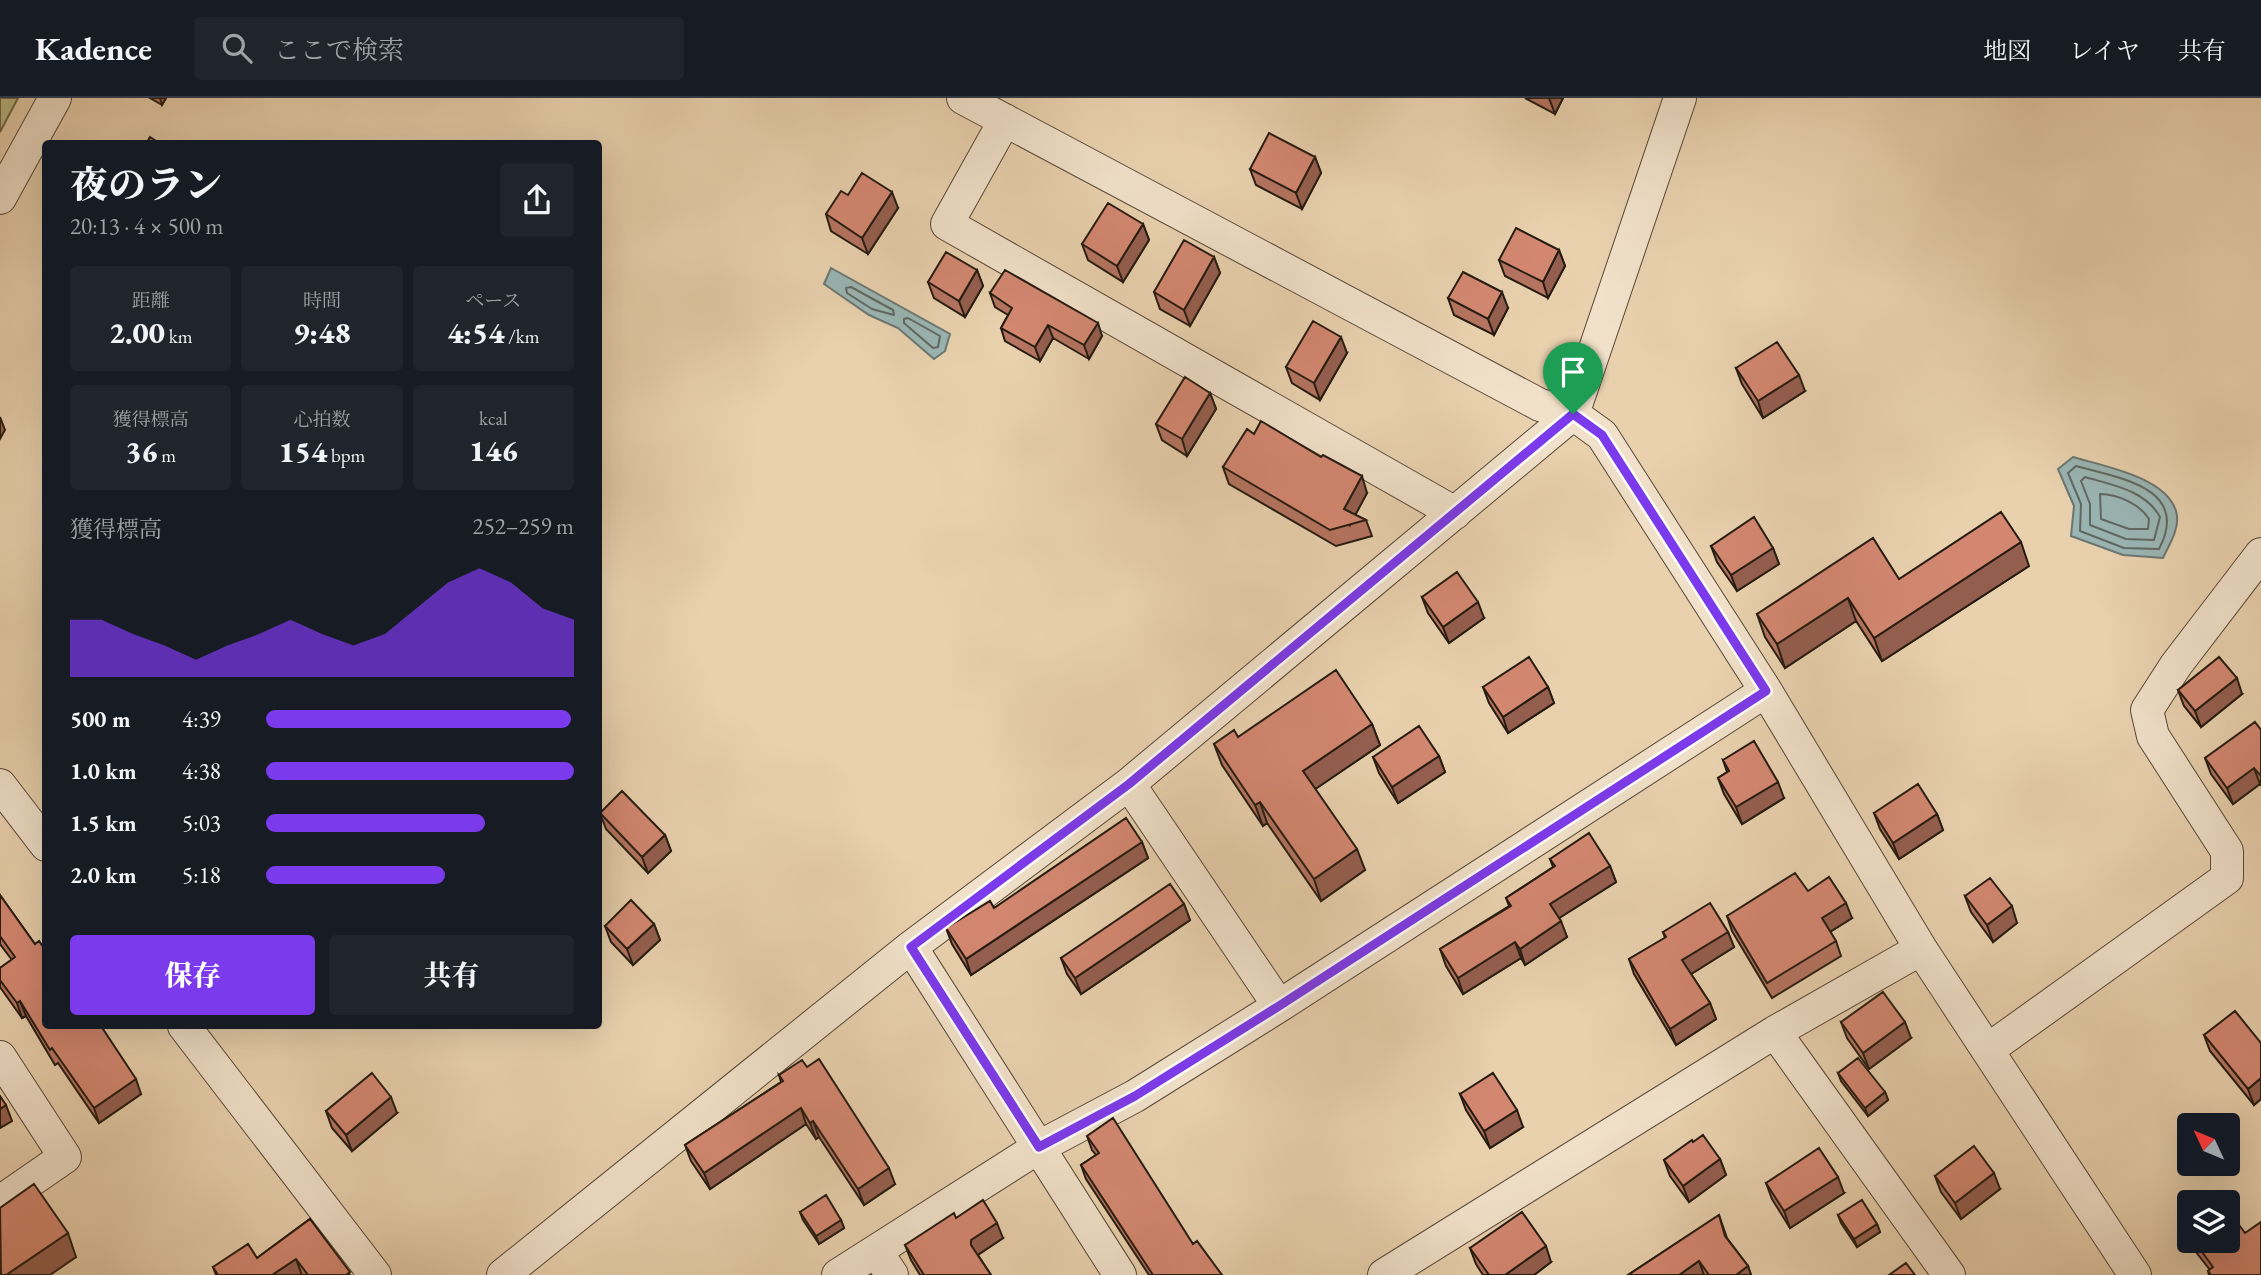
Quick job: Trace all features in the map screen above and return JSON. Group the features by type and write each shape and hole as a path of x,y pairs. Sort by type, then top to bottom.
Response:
{"street":[{"path":"0,198 55,98"},
{"path":"963,98 1540,405 1573,414 1602,435 1766,691 1922,949 2135,1275"},
{"path":"503,1275 911,947 1129,784 1573,414 1680,98"},
{"path":"1005,120 947,224 1454,513"},
{"path":"1989,1049 2227,878 2227,851 2153,736 2147,710 2176,665 2261,554"},
{"path":"838,1275 884,1263 1039,1147 1135,1096 1279,1006 1766,691"},
{"path":"1129,784 1279,1006"},
{"path":"3,795 42,840"},
{"path":"911,947 1120,1275"},
{"path":"1384,1275 1775,1032 1922,949"},
{"path":"186,1029 375,1275"},
{"path":"1775,1032 1949,1275"},
{"path":"0,1058 65,1157 0,1202"}],"shaded area":[{"path":"0,98 18,98 0,132"}],"water":[{"path":"831,268 950,334 945,351 934,359 898,328 869,315 824,284"},
{"path":"2073,457 2147,481 2170,499 2176,511 2177,523 2163,558 2123,555 2071,536 2074,506 2058,469"}],"building":[{"path":"1269,133 1315,157 1296,193 1250,169"},
{"path":"862,173 892,192 862,238 826,214 841,191 848,195"},
{"path":"1108,203 1143,224 1117,266 1082,244"},
{"path":"1516,228 1559,250 1543,282 1499,260"},
{"path":"1184,240 1214,257 1184,310 1154,292"},
{"path":"946,252 977,270 959,301 928,282"},
{"path":"1005,270 1098,323 1084,345 1048,325 1035,347 1001,328 1012,308 990,293"},
{"path":"1463,272 1502,292 1488,319 1448,298"},
{"path":"1313,321 1341,337 1314,383 1286,367"},
{"path":"1777,342 1799,375 1758,401 1736,368"},
{"path":"1185,377 1210,393 1182,439 1156,424"},
{"path":"1261,421 1321,457 1323,455 1362,476 1344,509 1366,520 1330,530 1223,467 1247,429 1254,434"},
{"path":"2001,512 2021,542 1874,638 1848,598 1777,644 1757,614 1873,538 1899,579"},
{"path":"1754,517 1773,548 1731,575 1711,546"},
{"path":"1457,572 1478,602 1443,627 1422,597"},
{"path":"1529,657 1548,687 1503,717 1483,687"},
{"path":"2219,657 2237,678 2195,711 2178,690"},
{"path":"1336,670 1372,724 1303,771 1357,849 1314,879 1260,802 1255,805 1214,744 1234,730 1238,737"},
{"path":"2255,722 2261,730 2261,776 2254,768 2227,788 2205,758"},
{"path":"1419,726 1439,756 1392,787 1373,757"},
{"path":"1754,741 1778,782 1736,807 1718,778 1729,771 1723,760"},
{"path":"1918,784 1937,814 1893,843 1874,813"},
{"path":"622,791 665,835 642,857 602,815 602,811"},
{"path":"1126,818 1142,842 966,959 946,928 990,901 994,908"},
{"path":"1589,833 1610,866 1550,904 1561,921 1520,949 1515,942 1458,978 1440,949 1511,906 1506,898 1555,866 1550,859"},
{"path":"1795,873 1808,891 1829,877 1846,903 1822,918 1836,941 1767,983 1727,916"},
{"path":"1990,878 2012,906 1987,925 1965,896"},
{"path":"1170,884 1184,904 1075,978 1061,958"},
{"path":"0,895 35,944 39,941 42,945 42,1029 103,1029 136,1079 94,1108 52,1048 50,1050 20,1001 17,1003 0,980 0,968 15,957 0,936"},
{"path":"631,900 654,924 627,949 605,926"},
{"path":"1710,903 1728,932 1682,960 1710,1003 1670,1029 1629,959 1666,937 1663,932"},
{"path":"1883,992 1905,1022 1863,1053 1841,1022"},
{"path":"2235,1011 2261,1043 2261,1078 2248,1089 2204,1035"},
{"path":"1858,1058 1885,1092 1865,1108 1838,1073"},
{"path":"819,1059 889,1168 858,1189 813,1121 810,1123 801,1108 704,1173 685,1145 783,1081 779,1075 802,1060 807,1067"},
{"path":"372,1073 391,1097 346,1135 326,1111"},
{"path":"1493,1073 1517,1110 1484,1131 1460,1094"},
{"path":"0,1096 6,1105 0,1109"},
{"path":"1113,1118 1193,1244 1197,1241 1222,1275 1153,1275 1081,1165 1099,1153 1087,1136"},
{"path":"1703,1135 1720,1159 1683,1186 1664,1160"},
{"path":"1974,1146 1994,1173 1955,1203 1935,1176"},
{"path":"1819,1148 1838,1177 1784,1211 1766,1183"},
{"path":"34,1184 68,1233 6,1275 1,1275 0,1208"},
{"path":"826,1195 841,1220 816,1236 800,1212"},
{"path":"983,1200 997,1223 971,1240 971,1245 991,1275 924,1275 905,1245 954,1213 956,1218"},
{"path":"1862,1200 1877,1224 1854,1239 1838,1215"},
{"path":"1522,1212 1546,1246 1505,1275 1489,1275 1470,1248"},
{"path":"1719,1215 1725,1236 1748,1266 1736,1275 1709,1275 1699,1261 1679,1275 1628,1275"},
{"path":"310,1219 350,1272 346,1275 308,1275 296,1259 272,1275 218,1275 213,1267 248,1244 257,1258"},
{"path":"2261,1222 2261,1275 2211,1275 2208,1271 2213,1267 2203,1253 2240,1253 2240,1226 2245,1233"},
{"path":"1906,1263 1915,1275 1889,1275"}],"route":[{"path":"1573,414 1602,435 1766,691 1279,1006 1135,1096 1039,1147 911,947 1129,784 1573,414"}]}
